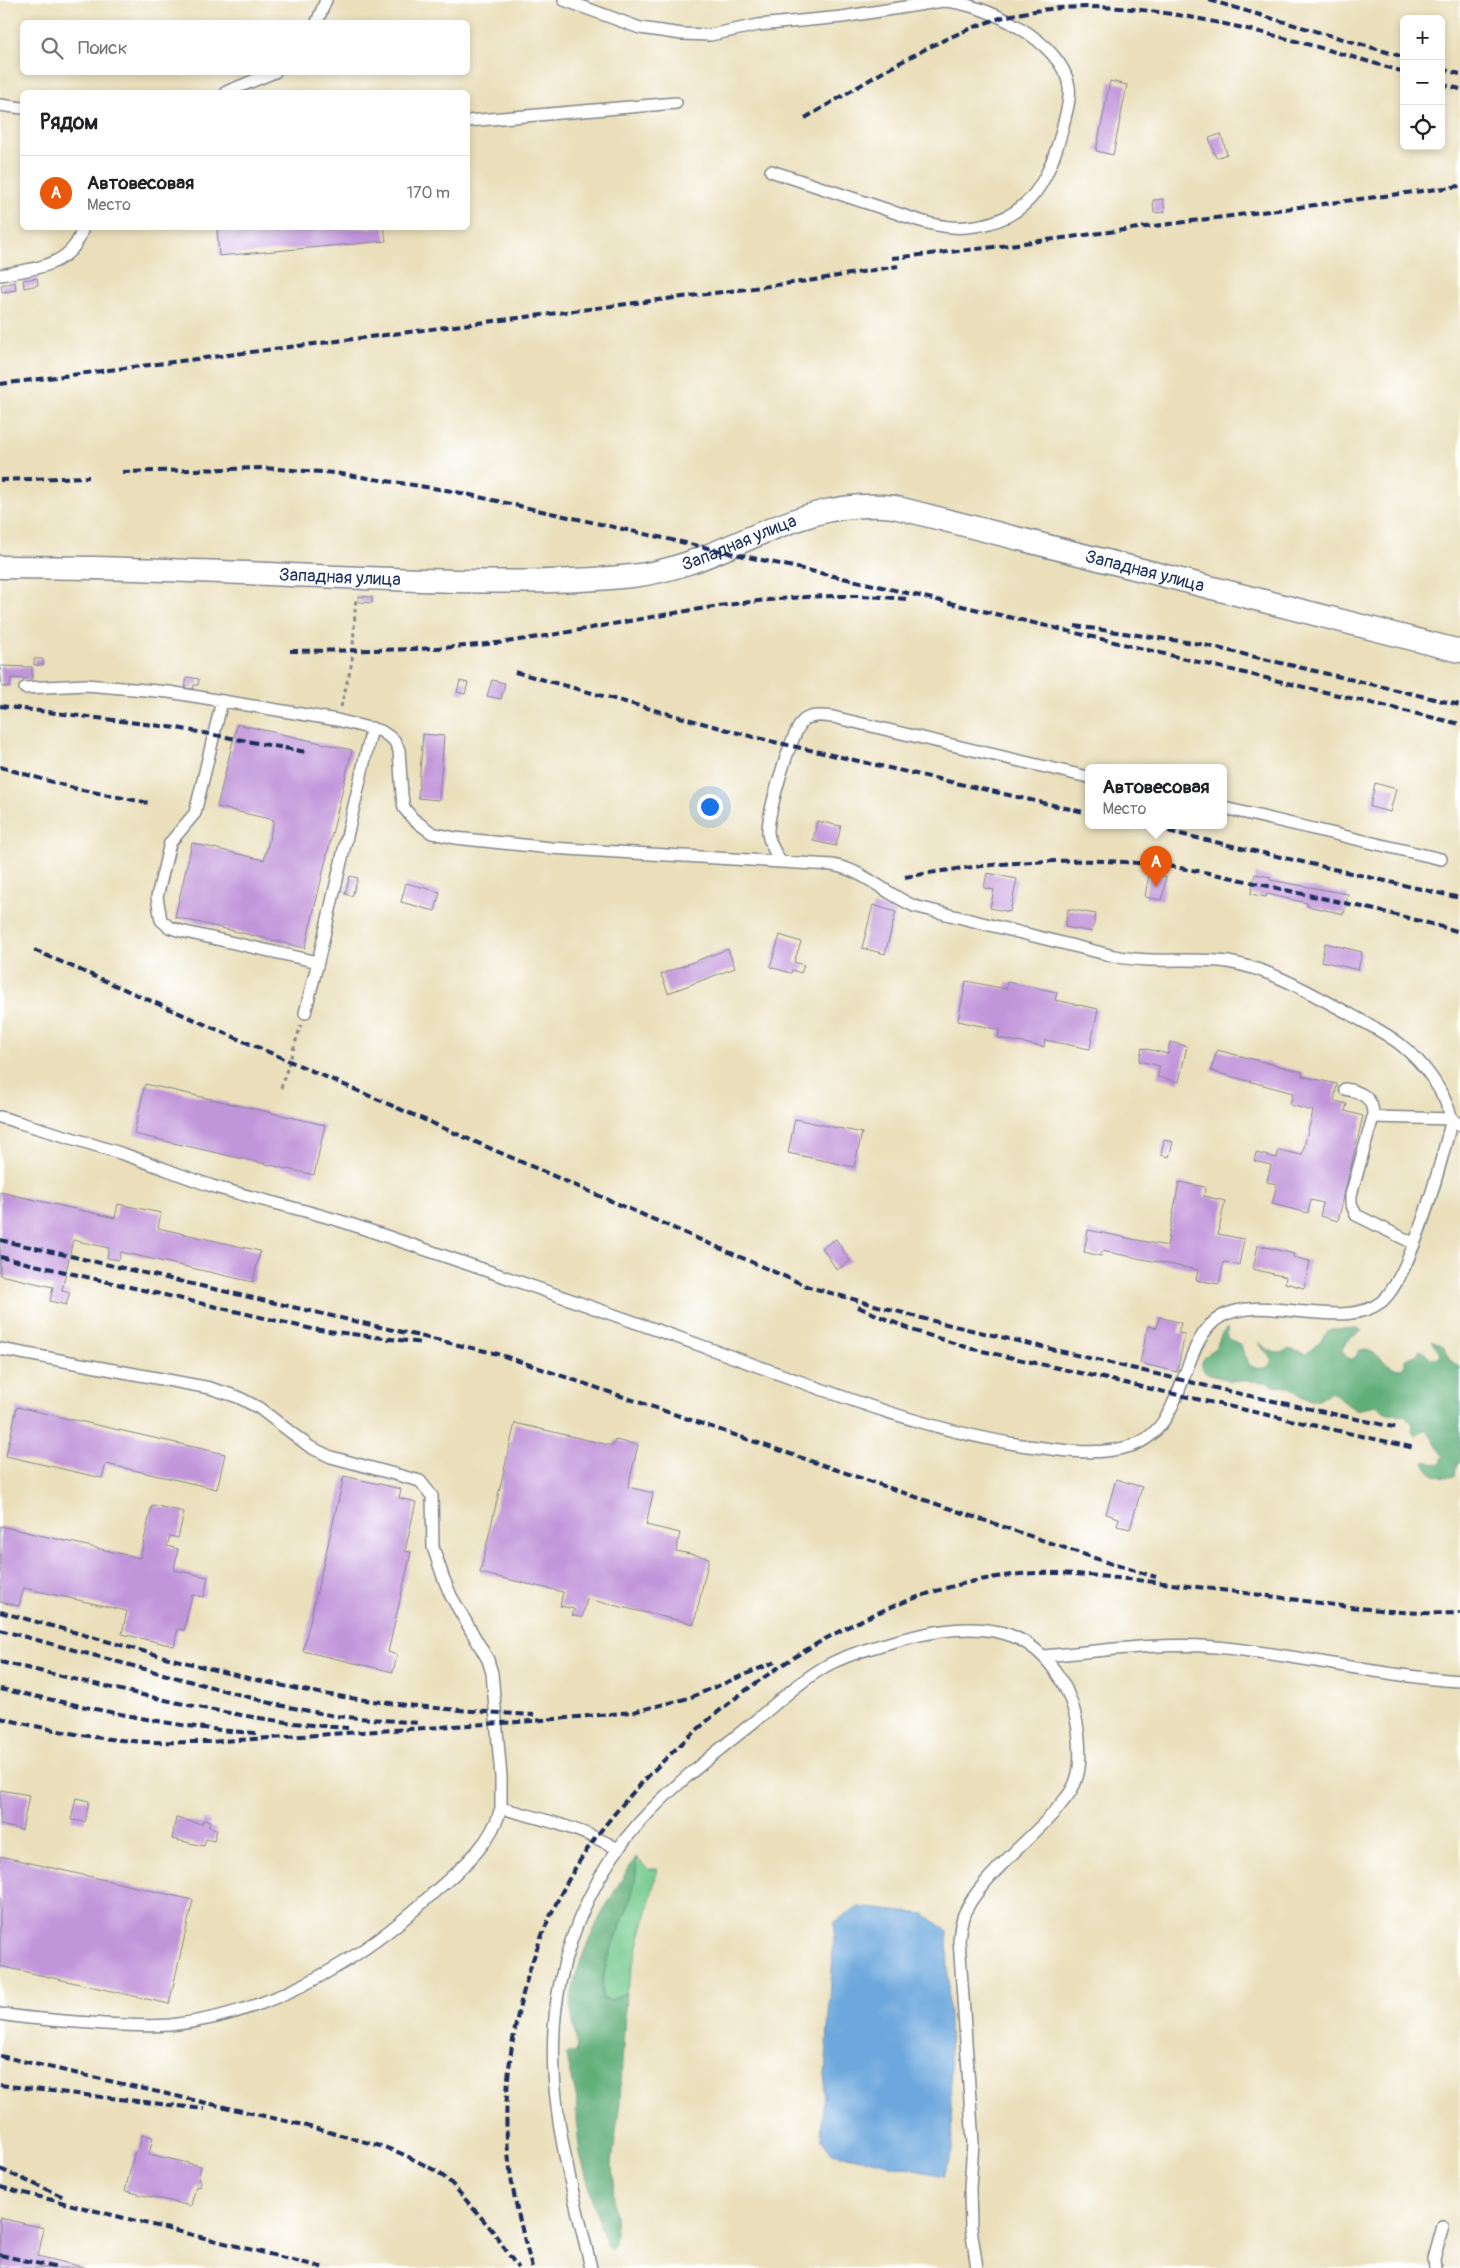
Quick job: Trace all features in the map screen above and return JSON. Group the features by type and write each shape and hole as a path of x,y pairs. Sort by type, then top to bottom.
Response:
{"street":[{"name":"Западная улица","path":"0,567 89,567 404,579 563,582 635,576 662,570 717,551 794,520 850,506 874,505 903,510 1460,651"}],"lane":[{"path":"318,20 326,0"},
{"path":"564,0 640,28 682,34 710,34 777,22 842,17 943,1 959,2 1003,17 1021,29 1051,54 1068,85 1069,102 1049,172 1039,190 1026,204 1014,214 1000,221 965,228 924,221 771,171"},
{"path":"231,90 268,75"},
{"path":"470,122 676,103"},
{"path":"0,105 20,108"},
{"path":"0,274 43,266 59,259 75,245 82,230"},
{"path":"0,1117 120,1153 212,1186 348,1224 704,1346 830,1394 923,1423 1011,1443 1078,1453 1130,1446 1144,1441 1158,1429 1169,1413 1192,1357 1206,1331 1224,1315 1238,1310 1253,1308 1339,1314 1370,1308 1382,1301 1393,1290 1402,1272 1432,1194 1456,1122 1433,1080 1402,1045 1304,989 1261,970 1226,962 1133,960 1114,956 914,906 899,900 861,874 847,868 832,865 551,848 455,838 432,833 412,819 404,808 399,750 394,740 381,731 337,720 159,691 86,685 25,688"},
{"path":"222,701 195,814 170,843 157,897 161,920 169,927 181,931 318,962"},
{"path":"780,861 772,847 768,834 769,822 785,760 798,727 805,720 816,716 834,717 1085,775"},
{"path":"305,1013 372,728"},
{"path":"1227,809 1441,859"},
{"path":"1345,1089 1362,1094 1373,1105 1373,1116 1352,1194 1353,1209 1362,1220 1413,1244"},
{"path":"1373,1116 1456,1122"},
{"path":"0,1349 210,1388 238,1396 265,1412 310,1447 331,1457 420,1481 432,1496 433,1547 442,1576 462,1616 488,1660 492,1672 501,1778 501,1808 492,1831 477,1852 396,1927 322,1975 277,1996 201,2020 170,2025 134,2026 28,2019 0,2014"},
{"path":"591,2268 563,2147 553,2079 552,2040 560,1979 570,1945 601,1875 618,1849 639,1823 697,1768 804,1681 835,1662 879,1646 913,1636 944,1630 973,1629 997,1631 1024,1642 1044,1656 1068,1692 1075,1713 1080,1753 1077,1777 1070,1794 976,1893 962,1920 960,1940 973,2143 970,2188 971,2228 977,2268"},
{"path":"1044,1656 1165,1644 1215,1647 1460,1681"},
{"path":"501,1808 574,1828 597,1837 618,1849"},
{"path":"1435,2268 1434,2259 1443,2226"}],"path":[{"path":"337,720 352,662 356,594"},
{"path":"281,1088 305,1013"}],"green space":[{"path":"1227,1328 1228,1338 1241,1345 1249,1364 1256,1368 1268,1367 1272,1360 1258,1342 1277,1353 1285,1352 1289,1349 1306,1354 1332,1329 1357,1328 1362,1331 1350,1338 1342,1349 1348,1358 1354,1359 1360,1350 1366,1350 1391,1366 1401,1369 1405,1365 1405,1359 1416,1355 1420,1350 1430,1358 1437,1358 1440,1354 1432,1340 1443,1346 1453,1363 1460,1367 1460,1461 1456,1468 1455,1477 1434,1476 1427,1468 1425,1461 1440,1465 1444,1456 1427,1430 1421,1431 1415,1436 1412,1432 1413,1424 1405,1415 1388,1414 1376,1406 1355,1410 1331,1392 1318,1400 1311,1400 1303,1397 1290,1387 1274,1386 1266,1382 1229,1380 1207,1374 1201,1367 1203,1360 1215,1348"},
{"path":"636,1857 648,1869 658,1869 626,1992 611,2001 602,1998 603,1980 613,1944 633,1892"},
{"path":"636,1857 636,1875 632,1892 607,1962 603,1980 602,1998 610,2001 626,1992 620,2102 612,2163 616,2235 615,2246 611,2250 606,2246 580,2154 576,2119 577,2100 566,2053 576,2053 577,2046 571,2013 571,2000 580,1962 605,1907"}],"water":[{"path":"857,1907 924,1914 947,1931 952,2151 944,2176 832,2153 821,2137 835,1922"}],"building":[{"path":"1110,81 1127,85 1113,155 1096,151"},
{"path":"1221,134 1227,154 1216,158 1209,138"},
{"path":"1163,199 1165,212 1154,213 1153,200"},
{"path":"217,230 384,230 386,241 219,256"},
{"path":"37,278 38,285 24,288 23,280"},
{"path":"15,282 16,290 2,292 1,285"},
{"path":"359,596 372,597 372,603 359,602"},
{"path":"34,659 43,659 43,665 34,665"},
{"path":"0,666 32,667 32,679 11,678 10,687 2,687"},
{"path":"187,677 199,679 198,685 194,685 193,689 185,688"},
{"path":"492,680 505,683 501,699 487,696"},
{"path":"460,681 468,683 465,694 457,692"},
{"path":"237,724 352,750 305,948 175,917 192,843 264,860 274,820 217,807"},
{"path":"423,734 444,736 439,800 418,798"},
{"path":"1375,783 1396,789 1390,812 1370,807"},
{"path":"817,821 841,826 836,846 813,841"},
{"path":"987,873 1017,879 1010,912 990,908 994,890 984,888"},
{"path":"1149,874 1166,877 1162,900 1145,897"},
{"path":"1255,874 1270,877 1270,880 1348,894 1344,914 1307,906 1307,903 1267,894 1266,897 1251,894"},
{"path":"350,876 358,878 352,896 345,894"},
{"path":"406,883 440,892 435,911 401,902"},
{"path":"873,905 896,912 885,954 862,948"},
{"path":"1068,909 1096,914 1092,932 1065,927"},
{"path":"780,935 801,942 794,962 804,965 801,973 792,970 791,973 770,967"},
{"path":"1325,943 1362,952 1358,970 1321,961"},
{"path":"728,949 735,968 668,993 661,974"},
{"path":"966,981 1006,989 1007,982 1057,992 1055,1000 1098,1009 1090,1049 1045,1040 1044,1047 998,1038 1000,1030 958,1021"},
{"path":"1170,1042 1187,1046 1179,1082 1157,1077 1160,1066 1139,1061 1142,1048 1168,1054"},
{"path":"1217,1050 1303,1072 1302,1076 1337,1084 1334,1101 1347,1104 1345,1111 1363,1116 1338,1221 1320,1216 1323,1203 1311,1200 1308,1213 1272,1204 1277,1184 1267,1182 1271,1165 1254,1161 1256,1153 1277,1158 1278,1150 1302,1155 1313,1111 1290,1105 1293,1093 1211,1071"},
{"path":"145,1084 325,1125 314,1175 134,1134"},
{"path":"795,1119 862,1133 854,1167 788,1153"},
{"path":"1164,1140 1173,1142 1169,1157 1161,1155"},
{"path":"1179,1182 1205,1187 1204,1196 1225,1201 1218,1234 1244,1239 1239,1265 1224,1262 1219,1284 1196,1280 1198,1270 1102,1251 1101,1256 1084,1252 1088,1230 1167,1246"},
{"path":"0,1192 115,1218 118,1204 161,1213 158,1228 260,1251 253,1282 121,1252 119,1260 107,1258 109,1248 73,1240 62,1290 70,1292 66,1305 50,1301 53,1287 0,1275"},
{"path":"836,1239 850,1261 837,1270 822,1248"},
{"path":"1258,1245 1294,1254 1293,1257 1310,1261 1304,1288 1285,1283 1286,1277 1253,1269"},
{"path":"1159,1317 1181,1323 1178,1333 1185,1334 1177,1372 1140,1363 1148,1326 1157,1328"},
{"path":"17,1407 225,1454 217,1489 106,1464 102,1478 6,1456"},
{"path":"515,1423 613,1446 615,1440 638,1445 628,1487 653,1493 646,1525 680,1533 676,1551 709,1558 694,1624 587,1599 582,1618 572,1615 574,1609 560,1606 563,1592 480,1573"},
{"path":"344,1476 401,1489 399,1498 416,1502 405,1551 411,1552 388,1652 397,1655 393,1672 303,1651"},
{"path":"1116,1479 1142,1487 1130,1529 1117,1526 1119,1518 1106,1514"},
{"path":"152,1505 184,1512 178,1538 170,1536 167,1546 178,1549 174,1570 208,1577 204,1597 192,1595 184,1630 178,1629 174,1646 122,1634 127,1611 24,1588 19,1606 0,1602 0,1526 140,1558"},
{"path":"0,1790 29,1795 22,1830 0,1825"},
{"path":"76,1798 89,1801 85,1822 71,1820"},
{"path":"176,1818 202,1824 203,1820 210,1821 209,1827 217,1829 214,1841 206,1839 204,1846 172,1839"},
{"path":"0,1856 193,1900 169,2004 0,1966"},
{"path":"142,2135 153,2137 149,2154 201,2166 198,2179 201,2180 200,2187 196,2186 191,2206 125,2191 135,2151 138,2152"},
{"path":"0,2218 44,2228 38,2256 86,2268 0,2268"}],"railway":[{"path":"1209,0 1400,56"},
{"path":"805,118 902,61 952,36 1004,17 1055,8 1107,7 1184,16 1283,38 1400,71"},
{"path":"1445,70 1460,74"},
{"path":"1445,85 1460,89"},
{"path":"892,258 986,248 1460,186"},
{"path":"0,384 808,281 898,266"},
{"path":"122,472 263,468 335,473 452,491 865,583 1460,724"},
{"path":"0,480 89,477"},
{"path":"290,651 457,647 513,641 757,601 856,596 906,599"},
{"path":"1075,626 1200,644 1460,705"},
{"path":"515,672 757,738 1085,812"},
{"path":"0,706 177,728 306,752"},
{"path":"0,767 77,789 149,803"},
{"path":"1158,829 1460,898"},
{"path":"905,877 965,868 1027,862 1088,861 1149,864 1240,880 1460,932"},
{"path":"34,950 809,1287 925,1319 1232,1392 1398,1428"},
{"path":"0,1240 498,1354 1109,1563 1156,1577"},
{"path":"0,1257 312,1329 422,1343"},
{"path":"858,1307 912,1330 969,1348 1415,1448"},
{"path":"532,2268 517,2210 512,2181 506,2111 511,2049 519,2009 544,1930 562,1891 596,1837 636,1789 683,1742 735,1698 792,1659 851,1625 913,1599 976,1581 1039,1573 1075,1574 1137,1580 1376,1610 1460,1613"},
{"path":"0,1612 199,1666 319,1693 426,1707 534,1715"},
{"path":"0,1630 278,1705 335,1716 419,1723"},
{"path":"0,1662 217,1711 304,1724 348,1728"},
{"path":"0,1718 98,1738 151,1742 208,1742 532,1721 633,1712 689,1698 775,1662"},
{"path":"0,1689 160,1721 256,1733"},
{"path":"0,2056 299,2124 384,2147 405,2155 438,2172 452,2184 492,2230 518,2268"},
{"path":"0,2085 204,2109"},
{"path":"0,2169 64,2197"},
{"path":"0,2187 325,2268"},
{"path":"0,2255 58,2268"}],"place":[{"name":"Автовесовая","path":"1156,887"}]}
